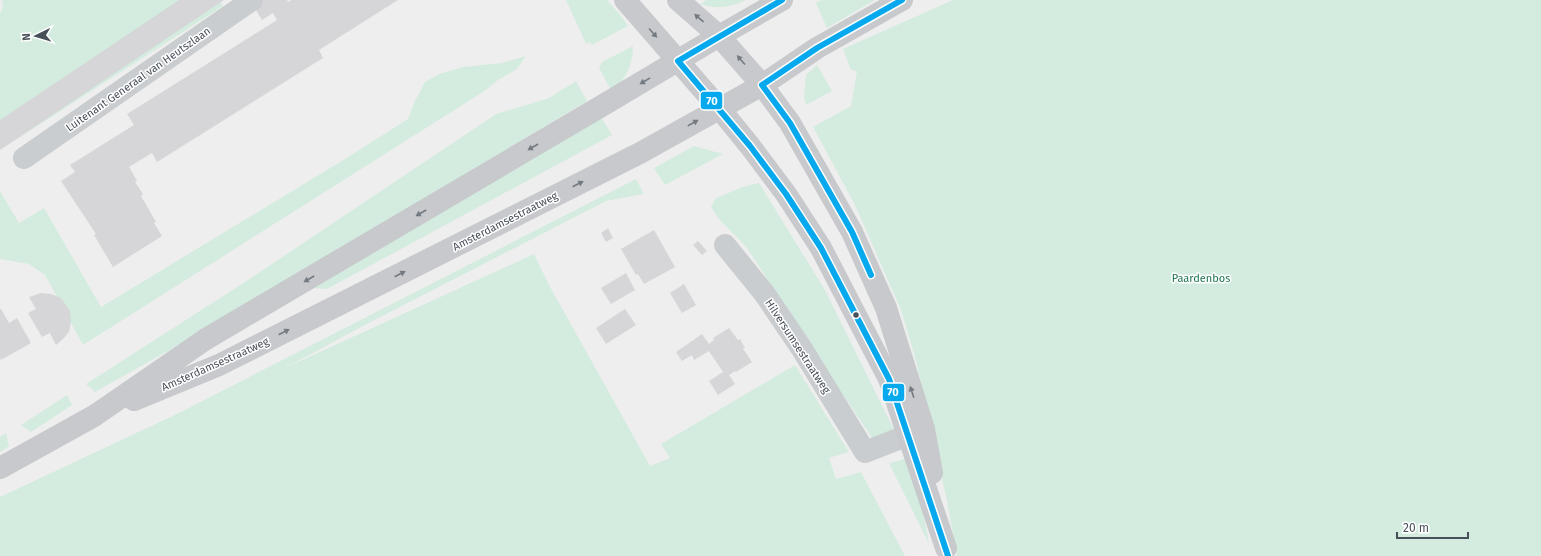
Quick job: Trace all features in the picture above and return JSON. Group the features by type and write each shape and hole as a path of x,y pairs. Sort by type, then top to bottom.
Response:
{"main road":[{"path":"625,0 719,108 786,194 821,248 915,432"},
{"path":"678,0 719,36 762,85 790,123 852,232 886,308 915,432 947,552"},
{"name":"Amsterdamsestraatweg","path":"0,468 94,416 206,339 782,0"},
{"name":"Amsterdamsestraatweg","path":"94,416 219,365 640,153 762,85 817,48 902,0"}],"street":[{"name":"Luitenant Generaal van Heutszlaan","path":"24,158 252,0"},
{"name":"Hilversumsestraatweg","path":"725,245 764,293 802,349 865,452 915,432"}],"green space":[{"path":"2,0 219,0 223,6 0,150 0,13 3,8"},
{"path":"566,0 607,0 628,26 592,45 590,42 586,44"},
{"path":"706,0 746,0 730,6 712,7 701,4"},
{"path":"821,0 875,0 827,28 816,3"},
{"name":"Paardenbos","path":"953,0 1541,0 1541,556 957,556 947,501 916,361 901,310 855,205 813,127 851,106 857,71 851,70 843,49"},
{"path":"633,46 630,66 621,82 612,92 599,68 602,62"},
{"path":"526,56 517,69 498,80 486,90 83,345 45,275 29,264 0,259 0,191 19,223 44,208 101,307 345,159 408,119 425,82 439,74 463,67 502,63"},
{"path":"817,65 832,91 806,105 804,96 806,75"},
{"path":"576,81 587,101 205,330 95,392 86,384 245,282 496,114 549,98"},
{"path":"601,117 612,135 327,289 312,288"},
{"path":"694,146 723,154 665,185 654,168"},
{"path":"636,179 644,194 606,201 361,327 287,367 534,254 549,285 650,466 670,458 661,444 795,365 849,452 829,458 836,479 861,472 905,556 0,556 0,497 181,412"},
{"path":"759,183 825,290 896,434 875,442 747,248 719,219 711,207 716,198 743,187"},
{"path":"67,395 72,405 31,432 21,425"},
{"path":"6,433 9,446 0,452 0,437"},
{"path":"905,459 922,507 929,544 889,463"}],"building":[{"path":"179,0 224,0 0,150 0,120"},
{"path":"261,0 287,0 288,2 291,0 398,0 319,50 323,58 157,162 152,153 129,167 137,181 135,182 143,194 141,196 162,236 113,267 94,235 96,234 61,181 75,172 70,165 134,125 127,114 277,20 273,13 262,20 253,5"},
{"path":"608,228 613,238 606,242 601,233"},
{"path":"654,230 675,267 644,284 638,274 636,275 621,249"},
{"path":"698,241 707,251 702,255 693,245"},
{"path":"626,273 635,290 611,304 601,288"},
{"path":"684,284 696,305 682,313 670,293"},
{"path":"41,293 51,294 61,298 70,311 71,322 69,332 56,345 50,333 42,337 28,313 36,309 29,297"},
{"path":"0,309 9,323 17,318 31,343 1,360 0,358"},
{"path":"625,309 636,325 606,344 596,328"},
{"path":"729,328 738,340 740,339 745,348 743,349 752,362 729,375 735,384 718,395 709,381 723,372 709,351 694,360 692,355 682,361 676,352 702,334 709,344 714,340 713,338"}],"transit line":[{"name":"70","path":"782,0 678,61 750,146 786,194 821,248 889,379 948,556"},
{"name":"70","path":"871,275 852,232 790,123 762,85 817,48 902,0"}]}
